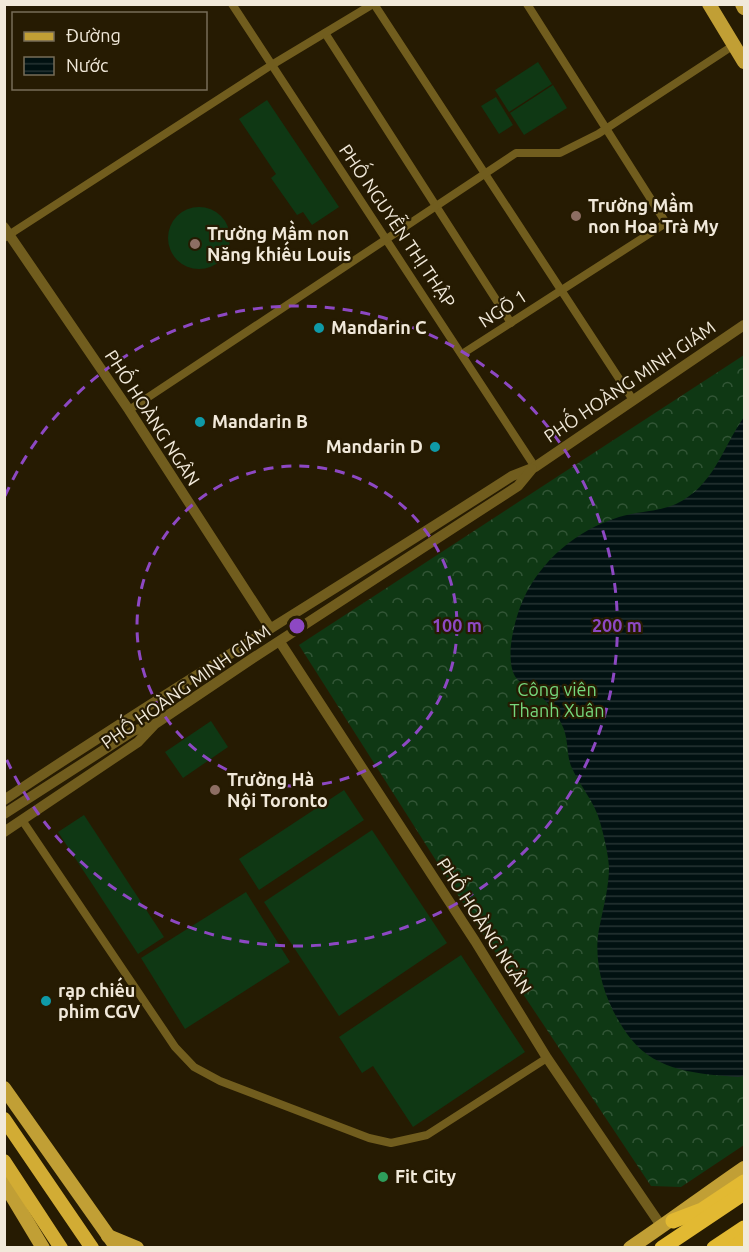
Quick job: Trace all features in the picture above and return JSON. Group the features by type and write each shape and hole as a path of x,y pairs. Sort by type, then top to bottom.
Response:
{"highway":[{"path":"4,1119 92,1248"},
{"path":"4,1161 61,1248"},
{"path":"667,1224 702,1210 744,1182"},
{"path":"662,1248 744,1193"},
{"path":"714,1248 744,1228"},
{"path":"734,1248 744,1240"}],"main road":[{"path":"709,4 744,62"},
{"path":"4,1088 106,1236 117,1248"},
{"path":"630,1248 744,1168"},
{"path":"4,1183 43,1248"},
{"path":"106,1236 137,1248"}],"street":[{"name":"PHỐ NGUYỄN THỊ THẬP","path":"232,4 270,66 386,237 535,467"},
{"path":"6,233 270,66 373,4 633,400"},
{"path":"527,4 607,128"},
{"path":"325,33 511,323"},
{"path":"129,410 386,237 520,152 560,153 607,128 734,45"},
{"name":"NGÕ 1","path":"462,354 666,223 607,128"},
{"name":"PHỐ HOÀNG NGÂN","path":"6,233 129,410 270,628"},
{"name":"PHỐ HOÀNG MINH GIÁM","path":"4,800 126,718 143,711 512,476 535,467 744,325"},
{"name":"PHỐ HOÀNG MINH GIÁM","path":"4,832 138,742 155,724 518,486 535,467"},
{"name":"PHỐ HOÀNG NGÂN","path":"279,642 475,941 547,1058 667,1224"},
{"path":"133,731 143,711"},
{"path":"4,814 133,731 155,724"},
{"path":"22,819 175,1047 194,1067 212,1078 369,1138 400,1142 427,1135 547,1058"}],"green space":[{"path":"538,62 552,84 509,112 495,90"},
{"path":"553,85 567,108 524,135 510,113"},
{"path":"496,97 513,125 499,134 481,106"},
{"path":"267,100 339,207 312,225 303,212 297,215 271,178 276,174 239,119"},
{"path":"193,207 205,207 221,216 228,226 230,238 228,250 221,260 205,269 193,269 182,264 173,255 168,244 168,232 173,221 182,212"},
{"name":"Công viên Thanh Xuân","path":"744,355 744,1145 681,1187 651,1186 477,925 299,645"},
{"path":"211,721 228,747 183,778 165,752"},
{"path":"344,790 364,820 259,890 239,859"},
{"path":"84,815 164,937 138,954 58,832"},
{"path":"372,830 447,943 339,1016 264,902"},
{"path":"246,892 290,962 185,1029 141,958"},
{"path":"461,955 525,1052 413,1127 373,1066 362,1073 339,1037"}],"water":[{"path":"744,417 744,1076 738,1077 694,1072 666,1065 642,1050 631,1039 615,1015 604,987 598,958 597,943 609,867 600,822 571,766 564,728 551,707 529,686 517,679 511,662 511,651 514,628 523,600 550,560 575,538 604,523 626,515 669,507 689,496 708,477"}],"place":[{"name":"Trường Mầm non Hoa Trà My","path":"576,216"},
{"name":"Trường Mầm non Năng khiếu Louis","path":"195,244"},
{"name":"Mandarin C","path":"319,328"},
{"name":"Mandarin B","path":"200,422"},
{"name":"Mandarin D","path":"435,447"},
{"name":"Trường Hà Nội Toronto","path":"215,790"},
{"name":"rạp chiếu phim CGV","path":"46,1001"},
{"name":"Fit City","path":"383,1177"}]}
